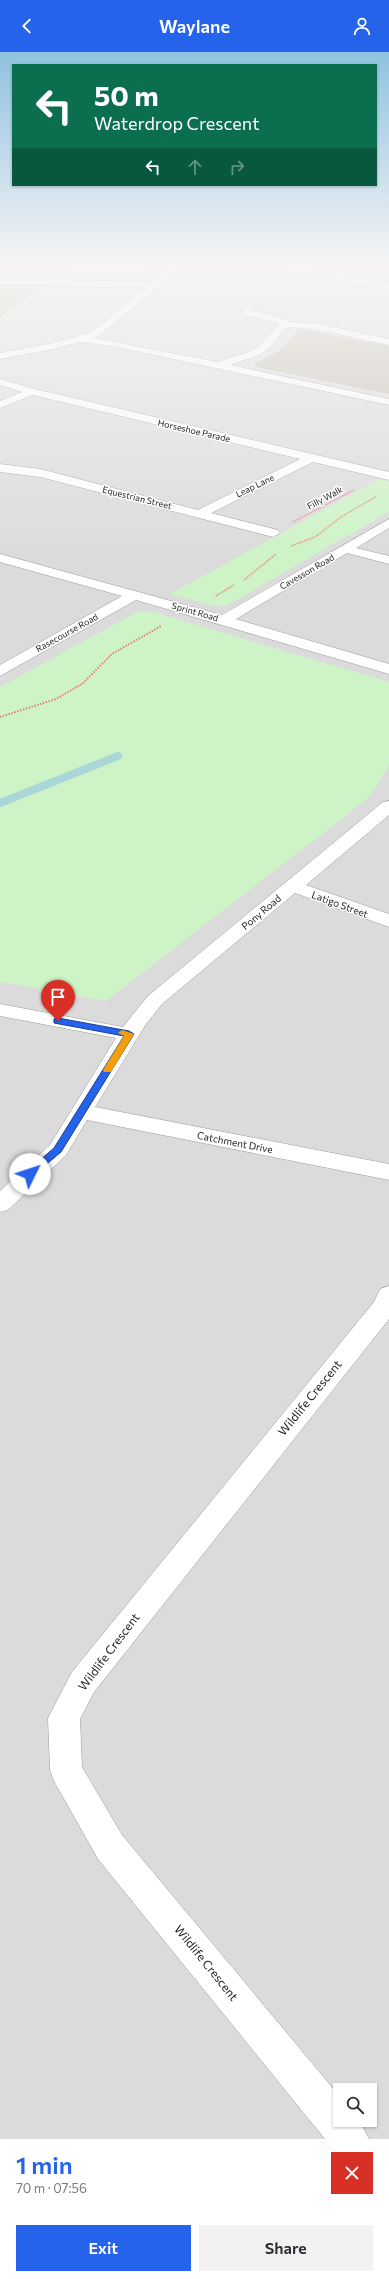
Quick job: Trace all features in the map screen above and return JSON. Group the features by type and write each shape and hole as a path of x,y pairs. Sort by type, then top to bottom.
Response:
{"street":[{"path":"211,364 389,402"},
{"path":"218,366 223,364"},
{"name":"Horseshoe Parade","path":"0,382 32,392 386,476"},
{"path":"0,405 32,392"},
{"name":"Leap Lane","path":"199,514 311,458"},
{"path":"369,472 389,461"},
{"name":"Equestrian Street","path":"0,468 40,473 273,533"},
{"name":"Cavesson Road","path":"224,620 389,523"},
{"path":"346,549 389,560"},
{"name":"Sprint Road","path":"0,558 224,620 389,669"},
{"name":"Rasecourse Road","path":"0,671 134,595"},
{"name":"Pony Road","path":"0,1204 30,1174 58,1150 133,1028 156,1000 389,806"},
{"name":"Latigo Street","path":"292,886 389,921"},
{"path":"0,1010 133,1028"},
{"name":"Catchment Drive","path":"82,1112 389,1172"},
{"name":"Wildlife Crescent","path":"350,2139 110,1847 66,1770 64,1718 83,1682 351,1346 385,1306 389,1294"}],"path":[{"name":"Filly Walk","path":"273,533 386,476"}],"shaded area":[{"path":"0,364 389,364 389,2139 0,2139"},
{"path":"254,364 389,364 389,394 256,367"}],"green space":[{"path":"389,474 389,512 226,606 214,606 170,594"},
{"path":"150,611 389,682 389,765 375,789 366,800 106,1001 0,982 0,687 137,612"}],"waterway":[{"path":"0,803 118,756"}],"slow traffic":[{"path":"107,1070 129,1034 122,1033"}],"route":[{"path":"30,1174 58,1150 129,1034 58,1021"}]}
